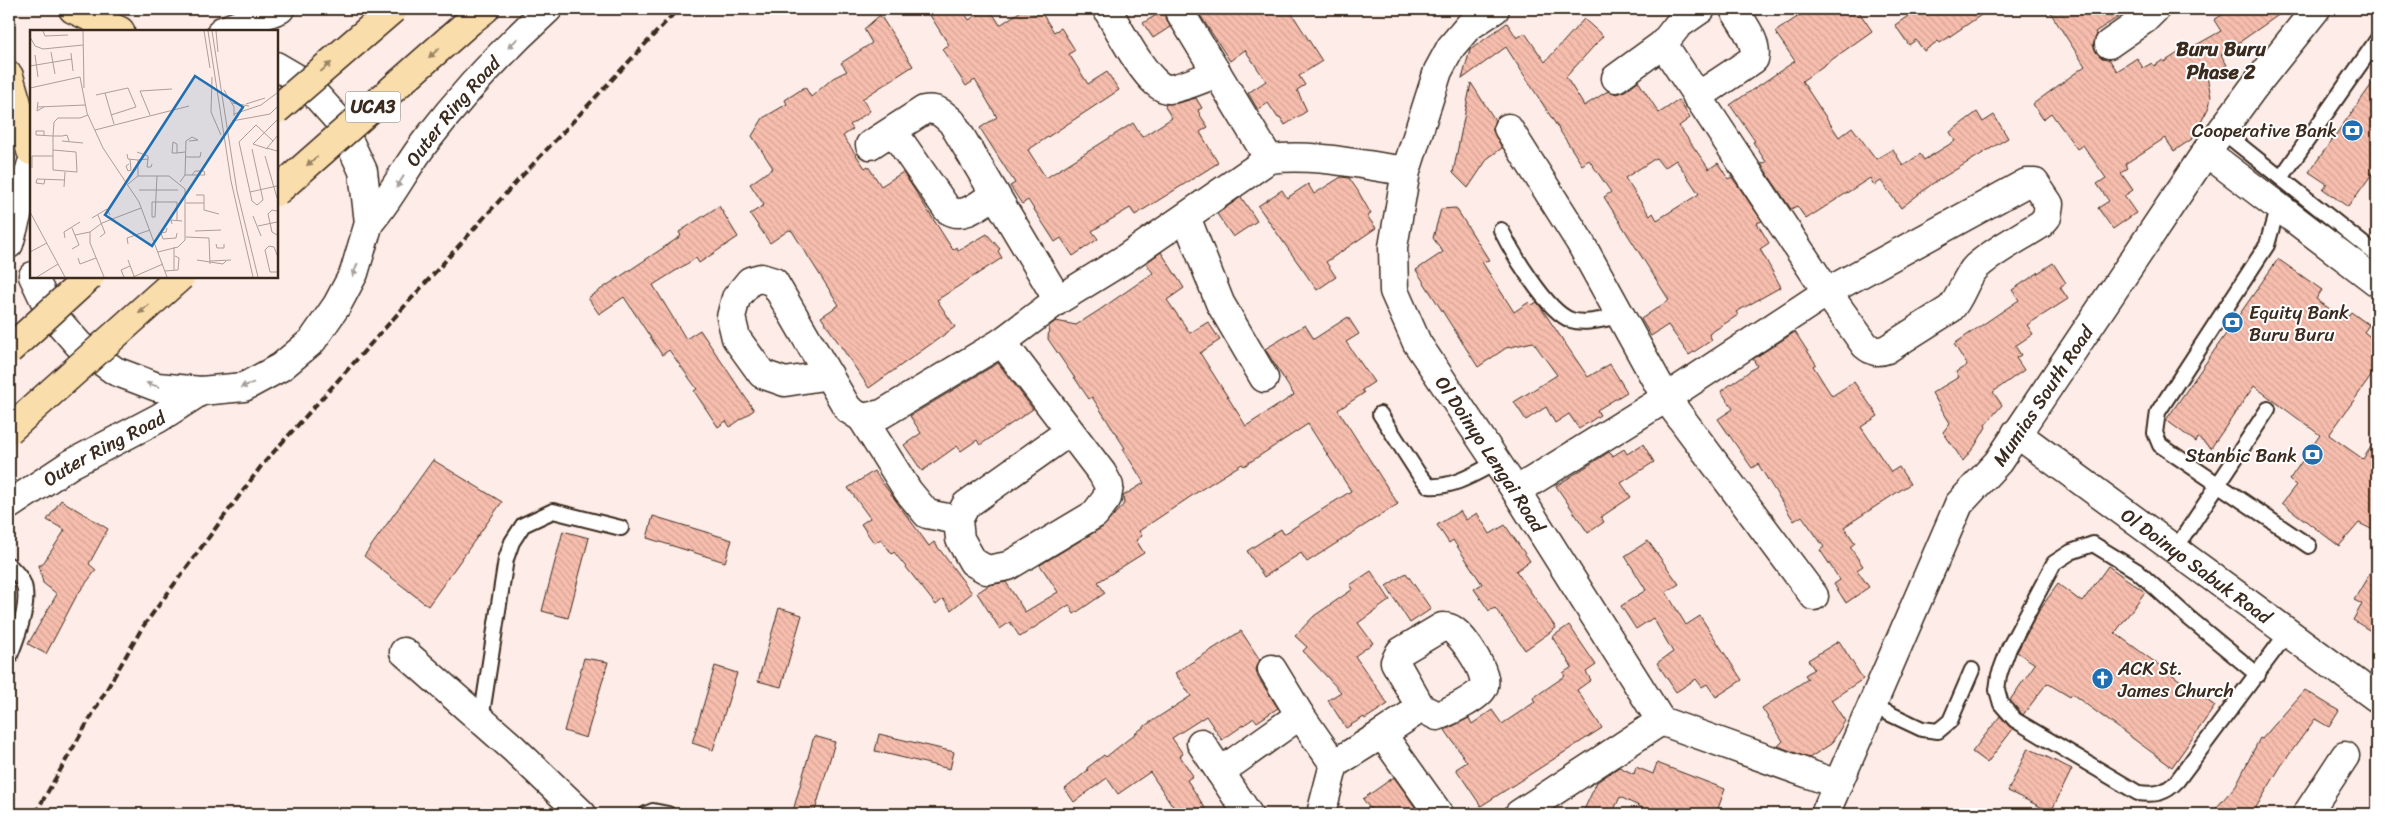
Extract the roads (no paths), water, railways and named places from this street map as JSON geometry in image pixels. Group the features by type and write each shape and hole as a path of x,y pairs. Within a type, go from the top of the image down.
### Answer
{"main road":[{"path":"72,9 118,30"},
{"path":"278,108 393,9"},
{"name":"UCA3","path":"278,190 485,9"},
{"path":"9,76 30,148"},
{"path":"9,350 88,278"},
{"path":"9,430 179,278"}],"street":[{"name":"Outer Ring Road","path":"369,223 387,202 425,142 472,86 548,9"},
{"path":"1107,9 1145,71 1159,86 1168,89 1217,74"},
{"path":"1178,9 1269,159"},
{"name":"Ol Doinyo Lengai Road","path":"1495,9 1468,27 1451,47 1438,71 1406,171 1393,247 1394,290 1417,343 1516,490 1661,721"},
{"path":"1616,78 1663,44 1678,25 1701,9"},
{"path":"1697,97 1754,59 1756,52 1753,43 1734,9"},
{"path":"2109,44 2145,19 2155,9"},
{"name":"Mumias South Road","path":"1825,814 1960,504 1998,462 2016,432 2214,141 2253,88 2316,9"},
{"path":"224,30 268,11"},
{"path":"1516,490 1666,398 1827,292 2026,183 2035,183 2049,204 2047,217 2041,224 1977,266 1950,309 1887,350 1880,352 1871,350 1827,292 1663,44"},
{"name":"Outer Ring Road","path":"34,278 50,312 79,345 116,371 157,387 201,391 244,387 281,367 312,341 336,305 354,273 369,223 363,170 340,122 305,83 278,67"},
{"path":"870,145 924,110 935,108 952,122 1058,300"},
{"path":"1508,128 1580,242 1666,398 1814,596"},
{"path":"893,131 952,214 961,214 970,210 994,194"},
{"path":"2214,141 2278,206 2377,282"},
{"path":"862,418 882,414 1002,342 1058,300 1123,260 1269,159 1287,156 1316,158 1406,171"},
{"path":"30,169 12,231 30,270"},
{"path":"1186,216 1220,303 1264,378"},
{"path":"1002,342 1070,430 1102,473 1109,486 1107,498 1094,514 1008,566 987,570 973,562 960,539 958,520 966,505 1070,430"},
{"path":"829,375 848,409 862,418 908,491 927,514 958,520"},
{"name":"Outer Ring Road","path":"9,505 72,464 159,418 201,391"},
{"name":"Ol Doinyo Sabuk Road","path":"2016,432 2176,548 2377,698"},
{"path":"404,652 481,720 582,814"},
{"path":"1272,669 1300,715 1334,764"},
{"path":"1321,814 1334,764 1421,708"},
{"path":"1220,772 1300,715"},
{"path":"1519,814 1661,721 1837,784"},
{"path":"1382,734 1440,814"},
{"path":"1202,743 1248,814"},
{"path":"2307,814 2345,756"}],"lane":[{"path":"2281,178 2377,40"},
{"path":"2214,141 2281,178 2377,256"},
{"path":"2278,206 2267,245 2158,412 2155,432 2160,445 2309,546"},
{"path":"1501,230 1513,255 1557,311 1571,320 1583,321 1621,316"},
{"path":"2176,548 2268,409"},
{"path":"1380,414 1418,473 1429,486 1440,487 1464,479 1497,462"},
{"path":"481,720 506,559 512,542 523,525 553,511 621,528"},
{"path":"2258,674 2189,618 2138,571 2093,544 2071,552 2054,563 2009,648 1999,675 1998,690 2001,704 2015,720 2138,793 2156,795 2169,790 2177,781 2258,674 2288,632"},
{"path":"9,565 22,579 26,590 22,614 9,658 9,672"},
{"path":"1872,705 1922,729 1938,731 1950,721 1972,670"},
{"path":"646,814 653,811 668,814"}],"railway":[{"path":"35,814 142,628 262,465 508,191 678,9"}],"place":[{"name":"Cooperative Bank","path":"2353,130"},
{"name":"Equity Bank Buru Buru","path":"2233,323"},
{"name":"Stanbic Bank","path":"2313,455"},
{"name":"ACK St. James Church","path":"2102,679"}],"district":[{"name":"Buru Buru Phase 2","path":"2221,60"}]}
